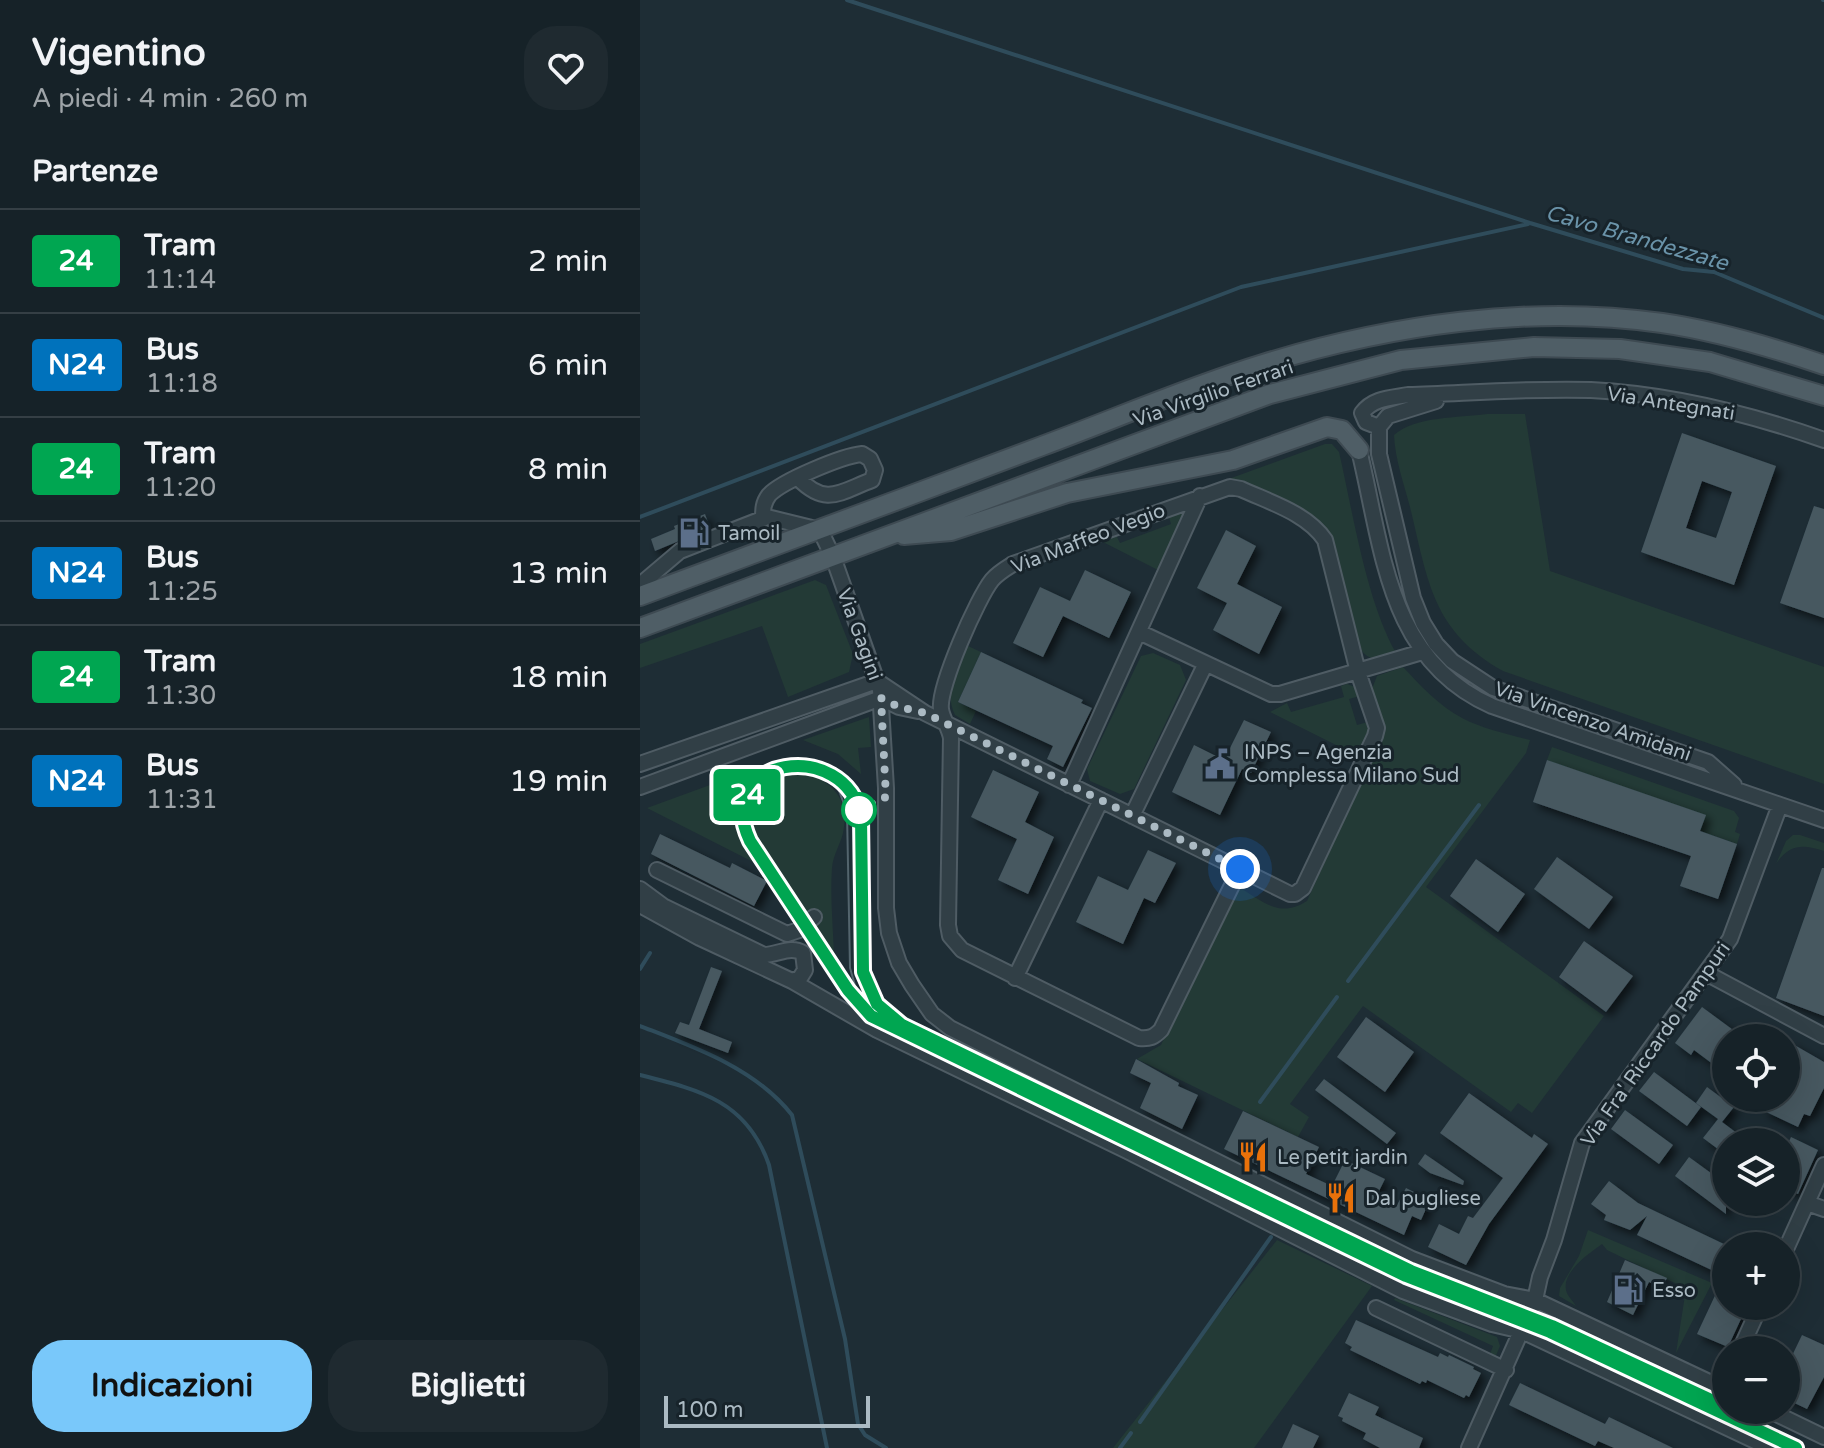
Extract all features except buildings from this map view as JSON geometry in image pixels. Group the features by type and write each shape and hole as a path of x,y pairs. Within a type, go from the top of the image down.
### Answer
{"main road":[{"name":"Via Virgilio Ferrari","path":"640,596 1260,365 1321,348 1425,327 1552,316 1614,318 1718,334 1824,365"},
{"name":"Via Virgilio Ferrari","path":"640,628 1270,394 1401,360 1534,347 1620,349 1710,362 1824,396"},
{"path":"889,535 951,531 1067,493 1233,460 1327,427 1342,430 1359,450"}],"street":[{"name":"Via Antegnati","path":"1467,394 1419,404 1388,416 1379,427 1372,426 1363,418 1366,407 1377,401 1408,395 1592,390 1642,395 1774,422 1824,440"},
{"name":"Via Vincenzo Amidani","path":"1379,427 1379,454 1413,598 1436,644 1452,661 1493,688 1708,762 1740,790"},
{"name":"Via Vincenzo Amidani","path":"1359,450 1394,599 1407,629 1422,652 1450,681 1492,706 1824,820"},
{"path":"763,519 763,505 771,493 798,478 862,454 870,459 875,470 872,480 838,494 812,492 798,478"},
{"name":"Via Maffeo Vegio","path":"1015,978 962,950 950,936 951,738 949,725 941,711 944,682 989,584 1013,564 1200,496 1236,487 1316,527 1325,540 1358,672 1376,726 1375,736 1303,888 1290,894 1240,869"},
{"path":"1069,785 1200,496"},
{"path":"640,585 680,551 767,517 820,530"},
{"name":"Via Gagini","path":"820,530 833,557 881,698 889,933 899,963 932,1014 950,1028 1412,1259 1504,1294 1535,1300 1712,1380"},
{"path":"1139,632 1271,694 1280,694 1422,652"},
{"path":"1132,816 1205,665"},
{"path":"640,764 877,681 925,713 1069,785 1101,800 1240,869 1161,1030 1155,1036 1139,1038 1015,978 1101,800"},
{"path":"640,787 881,698 899,707 925,713"},
{"name":"Via Fra' Riccardo Pampuri","path":"1469,1448 1535,1300 1578,1153 1587,1133 1735,929 1780,805"},
{"path":"657,870 787,934 799,930 814,917"},
{"path":"640,889 703,932 877,1030 1127,1151 1403,1291 1492,1324 1522,1331 1770,1448"},
{"path":"703,932 720,903"},
{"path":"640,905 764,955 778,955 788,949 796,949 803,953 805,970 800,978 792,981"},
{"path":"1706,973 1824,1036"},
{"path":"1794,1232 1824,1165"},
{"path":"1807,1203 1824,1209"},
{"path":"1376,1308 1506,1370"},
{"path":"1797,1424 1824,1437"}],"green space":[{"path":"1487,414 1525,414 1550,571 1824,667 1824,784 1503,671 1479,656 1461,639 1447,621 1429,581 1398,462 1394,435 1425,421"},
{"path":"1332,444 1339,452 1368,582 1396,653 1382,658 1370,657 1362,651 1325,527 1242,485 1223,481"},
{"path":"1182,510 1184,515 1158,570 1099,540 1115,533 1120,543 1171,524 1168,514"},
{"path":"815,580 826,585 853,654 849,672 788,697 762,626 640,668 640,644"},
{"path":"968,646 981,652 958,702 976,711 970,724 955,715 951,697 956,671"},
{"path":"1153,653 1180,665 1186,680 1134,789 1120,794 1090,781 1087,769 1141,656"},
{"path":"1403,667 1438,701 1462,718 1530,740 1526,753 1426,887 1604,1016 1532,1113 1518,1103 1511,1112 1363,1006 1290,1104 1309,1117 1298,1137 1137,1059 1161,1045 1237,886 1279,908 1297,906 1307,901 1381,738 1384,724 1372,689 1377,676"},
{"path":"1347,684 1355,687 1360,696 1349,699 1357,725 1368,722 1371,732 1360,757 1270,712 1287,703 1291,712 1344,697 1341,686"},
{"path":"869,717 871,747 858,748 861,774 838,754 803,740"},
{"path":"1552,747 1734,811 1739,818 1735,832 1740,834 1737,844 1700,831 1547,760"},
{"path":"762,766 744,791 739,814 740,826 759,865 647,808"},
{"path":"794,769 826,783 840,798 843,808 843,833 832,868 834,955 756,839 752,826 751,803 761,784 781,772"},
{"path":"1793,835 1824,843 1824,851 1797,847 1776,864 1786,841"},
{"path":"1588,1230 1712,1283 1676,1353 1685,1295 1683,1287 1607,1250 1602,1244 1578,1263 1568,1276 1566,1290 1576,1306 1559,1296 1560,1288 1579,1256"},
{"path":"1277,1240 1372,1286 1254,1448 1113,1448"},
{"path":"1395,1298 1497,1337 1500,1346 1494,1360 1489,1357 1493,1346"}],"waterway":[{"name":"Cavo Brandezzate","path":"847,0 1530,223 1683,269 1714,272 1824,318"},
{"path":"640,517 1241,287 1528,224"},
{"path":"1348,981 1479,805"},
{"path":"640,969 650,953"},
{"path":"1260,1102 1337,997"},
{"path":"640,1026 702,1051 742,1072 760,1084 792,1115 845,1339 858,1424 865,1435 886,1448"},
{"path":"640,1075 682,1086 719,1102 734,1112 760,1143 769,1165 827,1448"},
{"path":"1140,1422 1271,1237"},
{"path":"1120,1448 1131,1433"}],"tram line":[{"name":"24","path":"1712,1400 1552,1326 1411,1271 902,1025 877,1004 863,972 861,817 855,799 847,787 832,777 797,765 774,768 751,788 743,811 744,826 750,841 848,990 871,1016 1406,1276 1550,1332 1712,1408"},
{"path":"1712,1400 1552,1326 1411,1271 902,1025 877,1002 863,972 861,817 851,792 833,775 810,767 786,767 764,775 749,790 743,812 750,841 848,990 871,1016 1406,1276 1550,1332 1712,1408"},
{"path":"838,788 847,812 850,968 856,989"},
{"path":"1745,1424 1796,1448"},
{"name":"24","path":"1745,1424 1796,1448"}],"place":[{"name":"Tamoil","path":"694,533"},
{"name":"INPS – Agenzia Complessa Milano Sud","path":"1220,764"},
{"name":"Le petit jardin","path":"1253,1157"},
{"name":"Dal pugliese","path":"1341,1198"},
{"name":"Esso","path":"1628,1290"}],"route":[{"path":"859,810 886,797 881,698 899,707 925,713 1240,869"}]}
